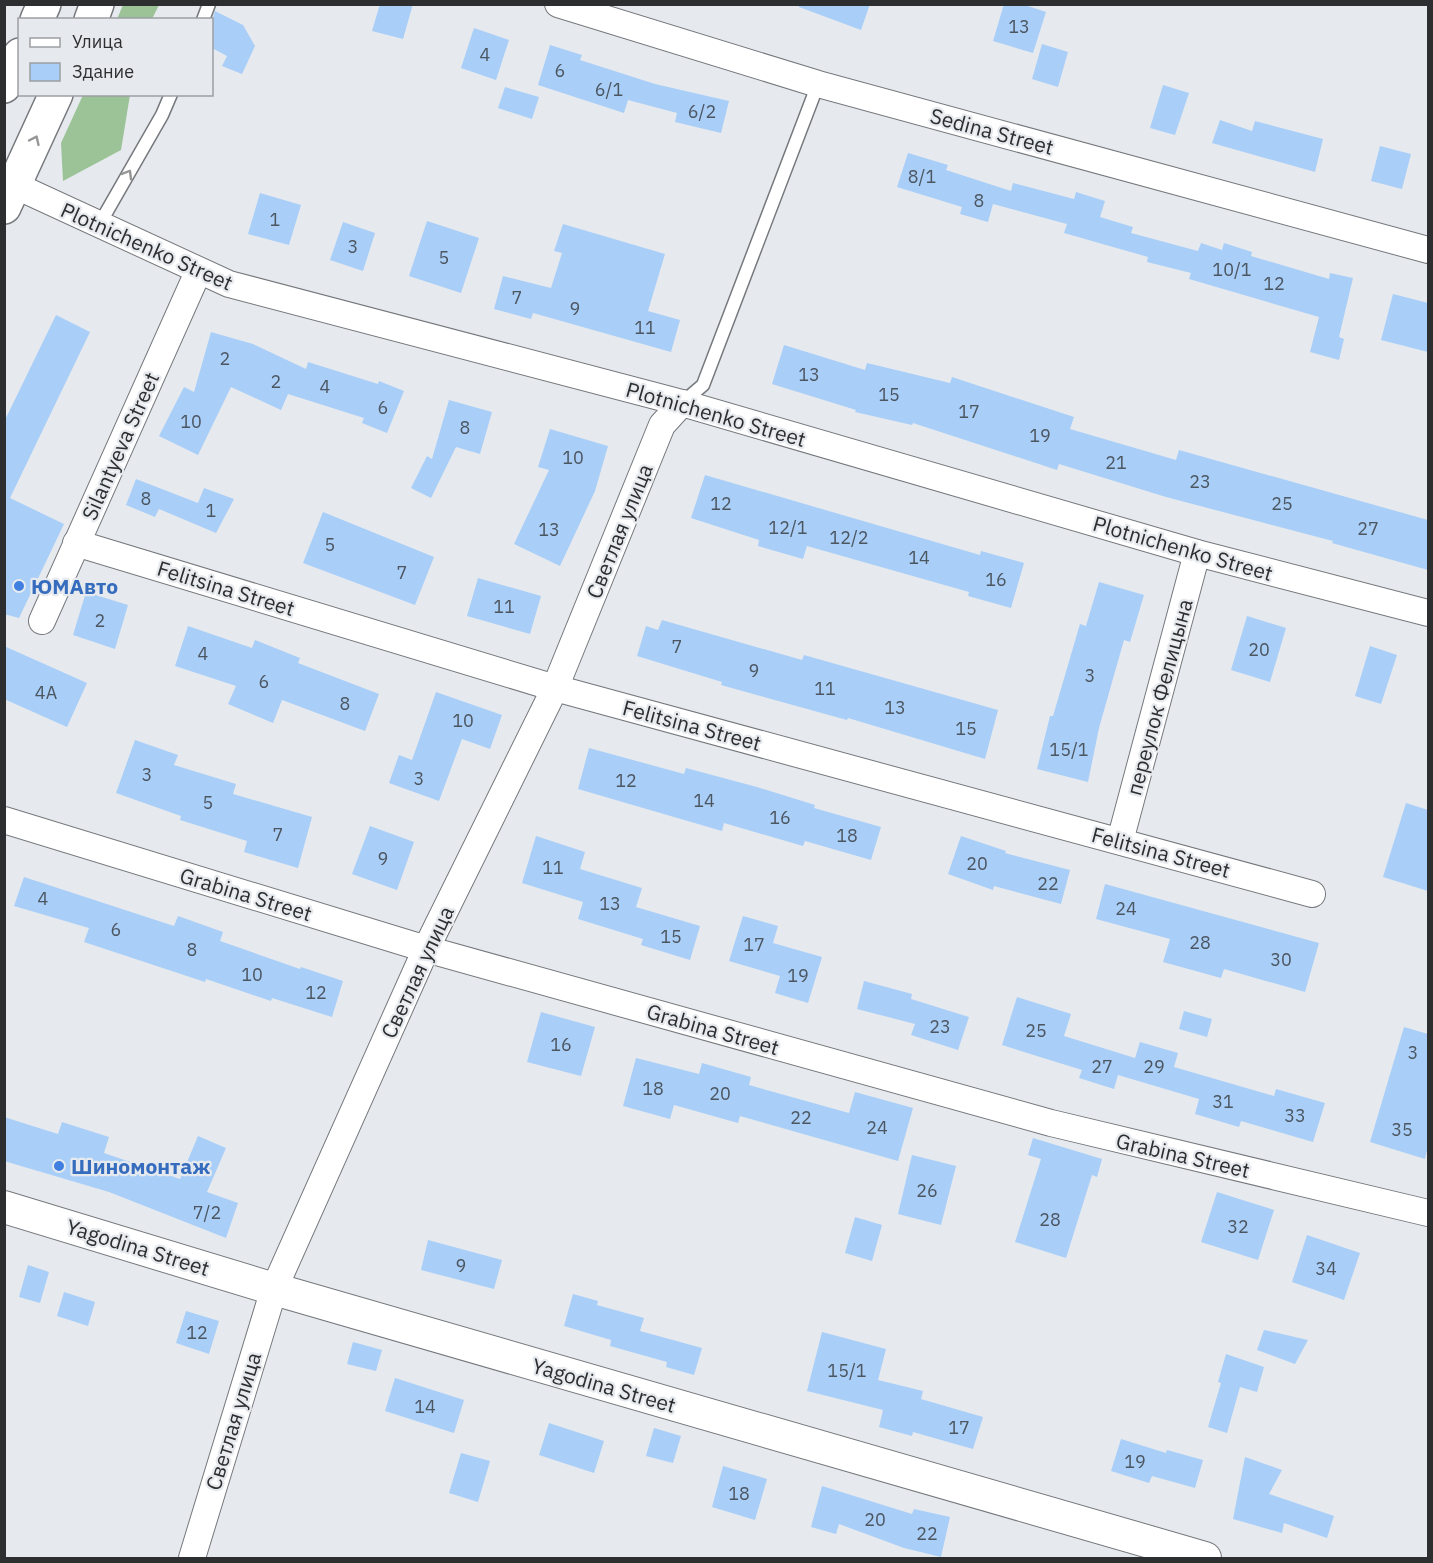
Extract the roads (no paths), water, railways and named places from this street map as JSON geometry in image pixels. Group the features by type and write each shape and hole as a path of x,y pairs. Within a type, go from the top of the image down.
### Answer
{"highway":[{"path":"38,18 44,4"},
{"path":"92,18 98,4"},
{"path":"4,86 18,59"},
{"path":"9,196 55,96"}],"street":[{"name":"Sedina Street","path":"558,4 818,84 1428,250"},
{"name":"Plotnichenko Street","path":"9,196 99,225 198,272 229,284 682,403 1197,553 1428,613"},
{"name":"Silantyeva Street","path":"42,621 198,272"},
{"name":"Светлая улица","path":"192,1558 274,1289 426,949 555,688 662,425 682,403"},
{"name":"Felitsina Street","path":"76,543 555,688 1312,894"},
{"name":"переулок Фелицына","path":"1120,841 1197,553"},
{"name":"Grabina Street","path":"4,820 426,949 1051,1123 1428,1213"},
{"name":"Yagodina Street","path":"4,1207 274,1289 1205,1558"}],"lane":[{"path":"682,403 703,385 818,84"},
{"path":"99,225 162,116 170,96"}],"place":[{"name":"ЮМАвто","path":"19,586"},
{"name":"Шиномонтаж","path":"59,1166"}]}
